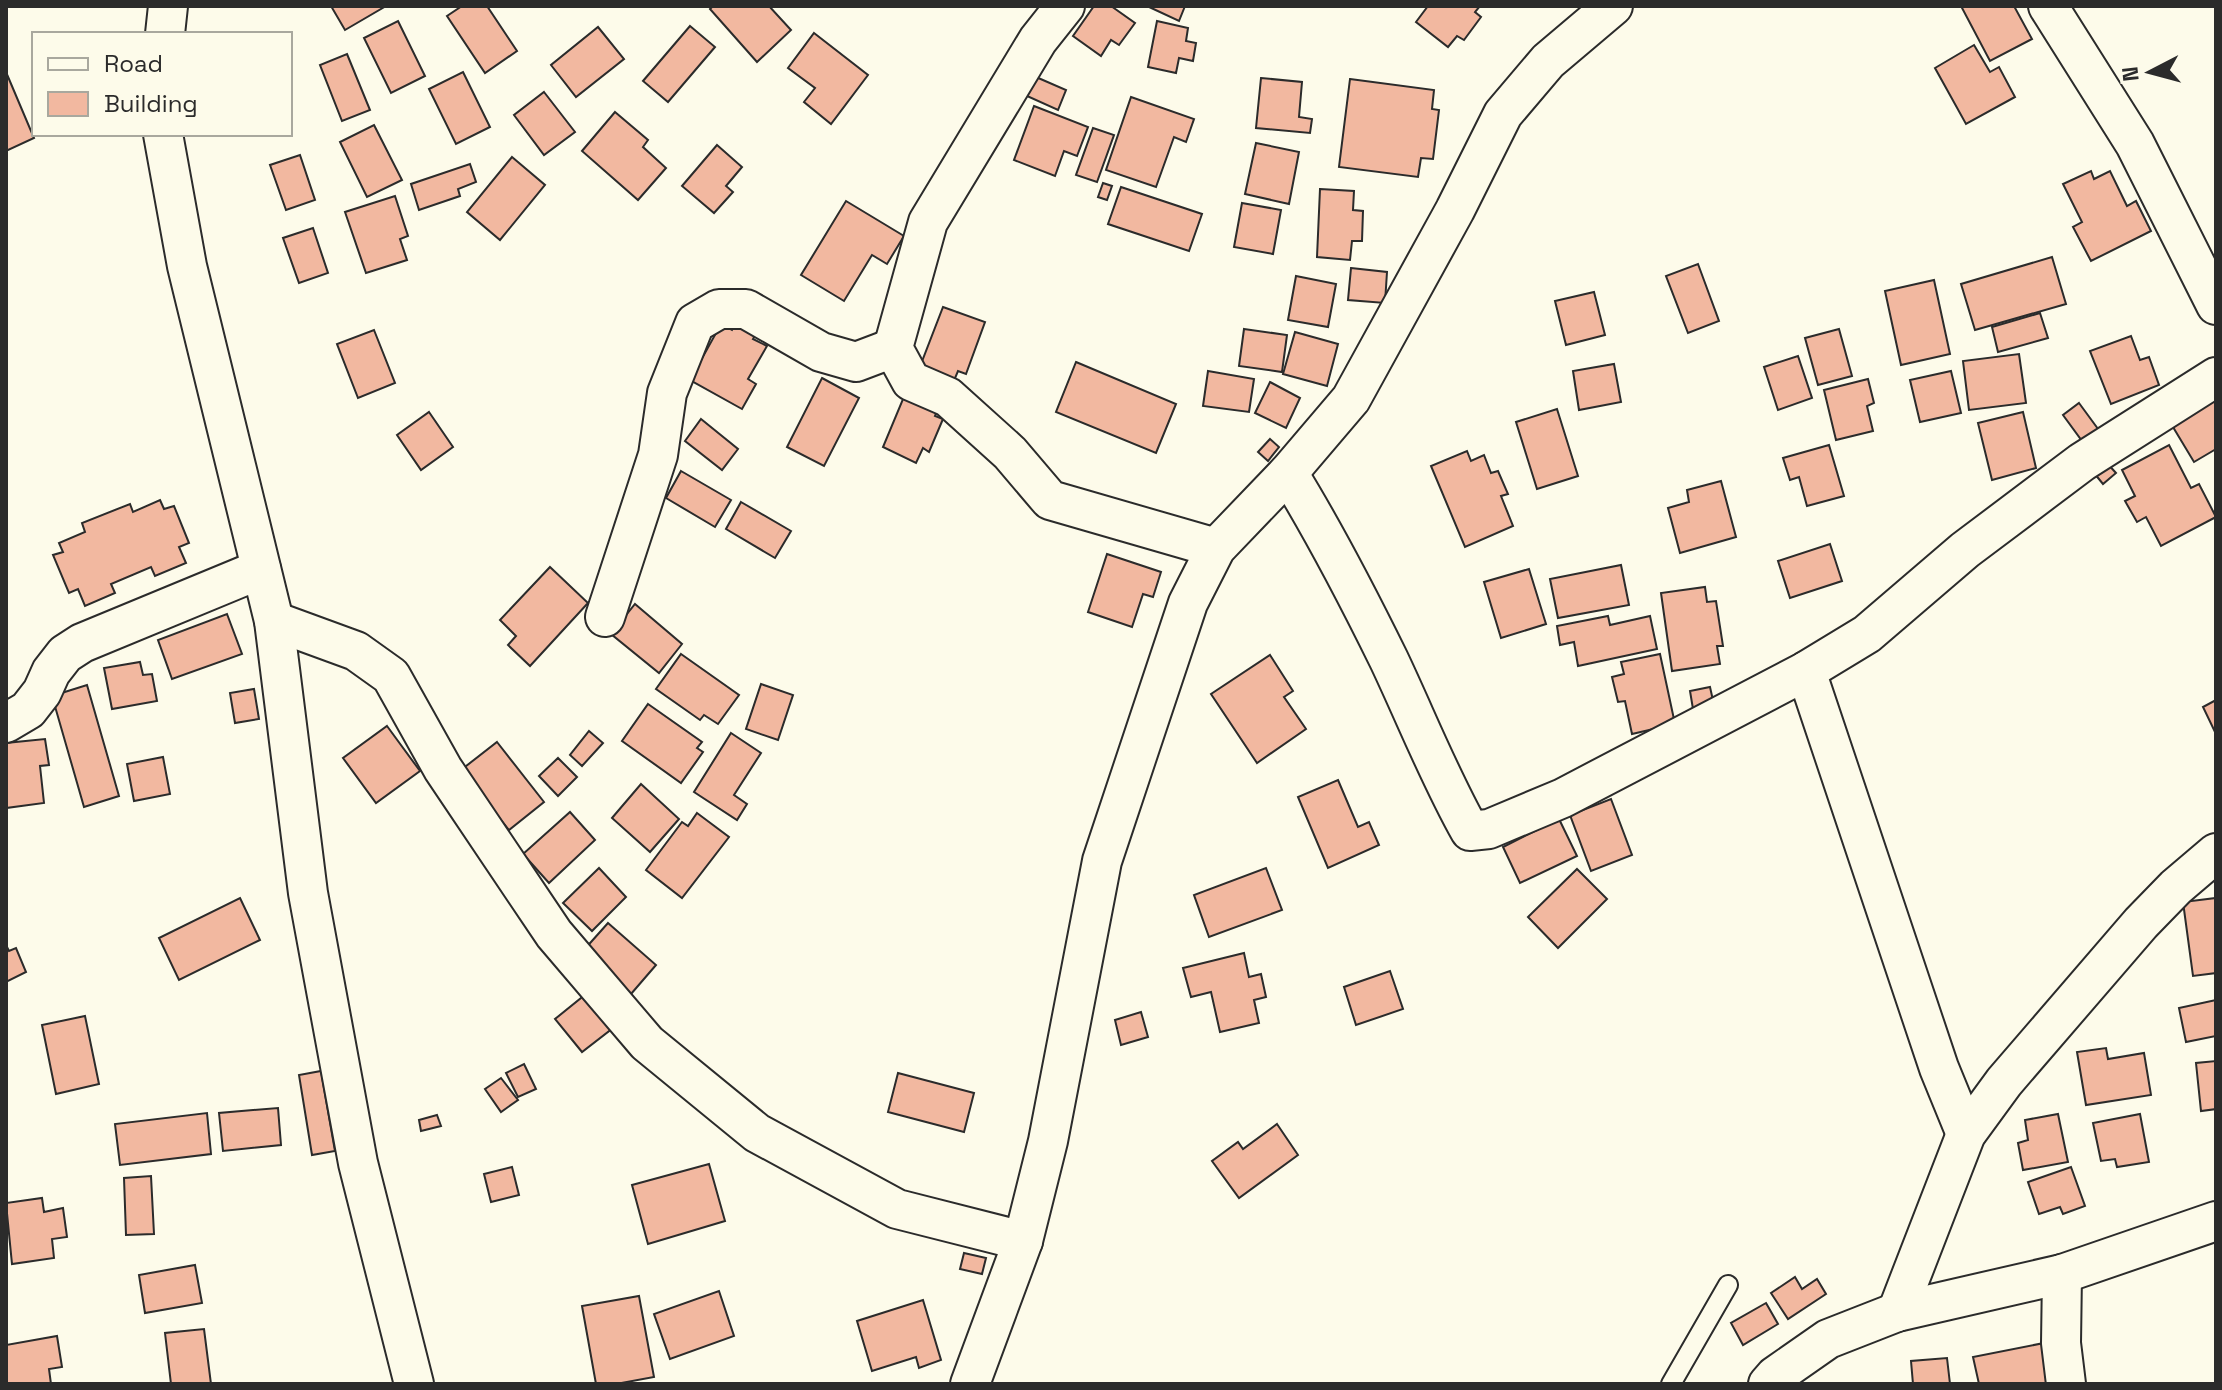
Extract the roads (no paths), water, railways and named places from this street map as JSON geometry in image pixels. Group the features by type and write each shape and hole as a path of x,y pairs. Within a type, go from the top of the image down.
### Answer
{"street":[{"path":"165,32 168,6"},
{"path":"1065,6 1038,40 928,222 893,348 911,381 948,397 1010,453 1050,500 1216,548"},
{"path":"970,1384 1023,1241 1048,1141 1102,861 1188,603 1216,548 1288,473 1351,399 1455,210 1503,114 1548,61 1613,6"},
{"path":"2048,6 2135,144 2216,305"},
{"path":"163,136 187,266 274,621 308,893 358,1163 414,1384"},
{"path":"605,617 658,455 667,393 695,323 719,309 746,309 821,352 856,362 893,348"},
{"path":"1288,473 1312,512 1389,661 1445,787 1470,831 1489,829 1563,798 1806,671 1867,634 1965,550 2082,462 2216,377"},
{"path":"6,723 28,710 65,654 82,643 261,569"},
{"path":"274,621 356,651 391,676 443,769 554,934 647,1043 757,1133 897,1209 1023,1241"},
{"path":"1806,671 1939,1068 1966,1134"},
{"path":"1897,1312 1966,1134 2004,1082 2141,923 2176,887 2216,853"},
{"path":"1768,1384 1828,1339 1897,1312 2062,1274 2213,1231"},
{"path":"2062,1274 2061,1343 2066,1384"}],"lane":[{"path":"1671,1384 1728,1285"}]}
